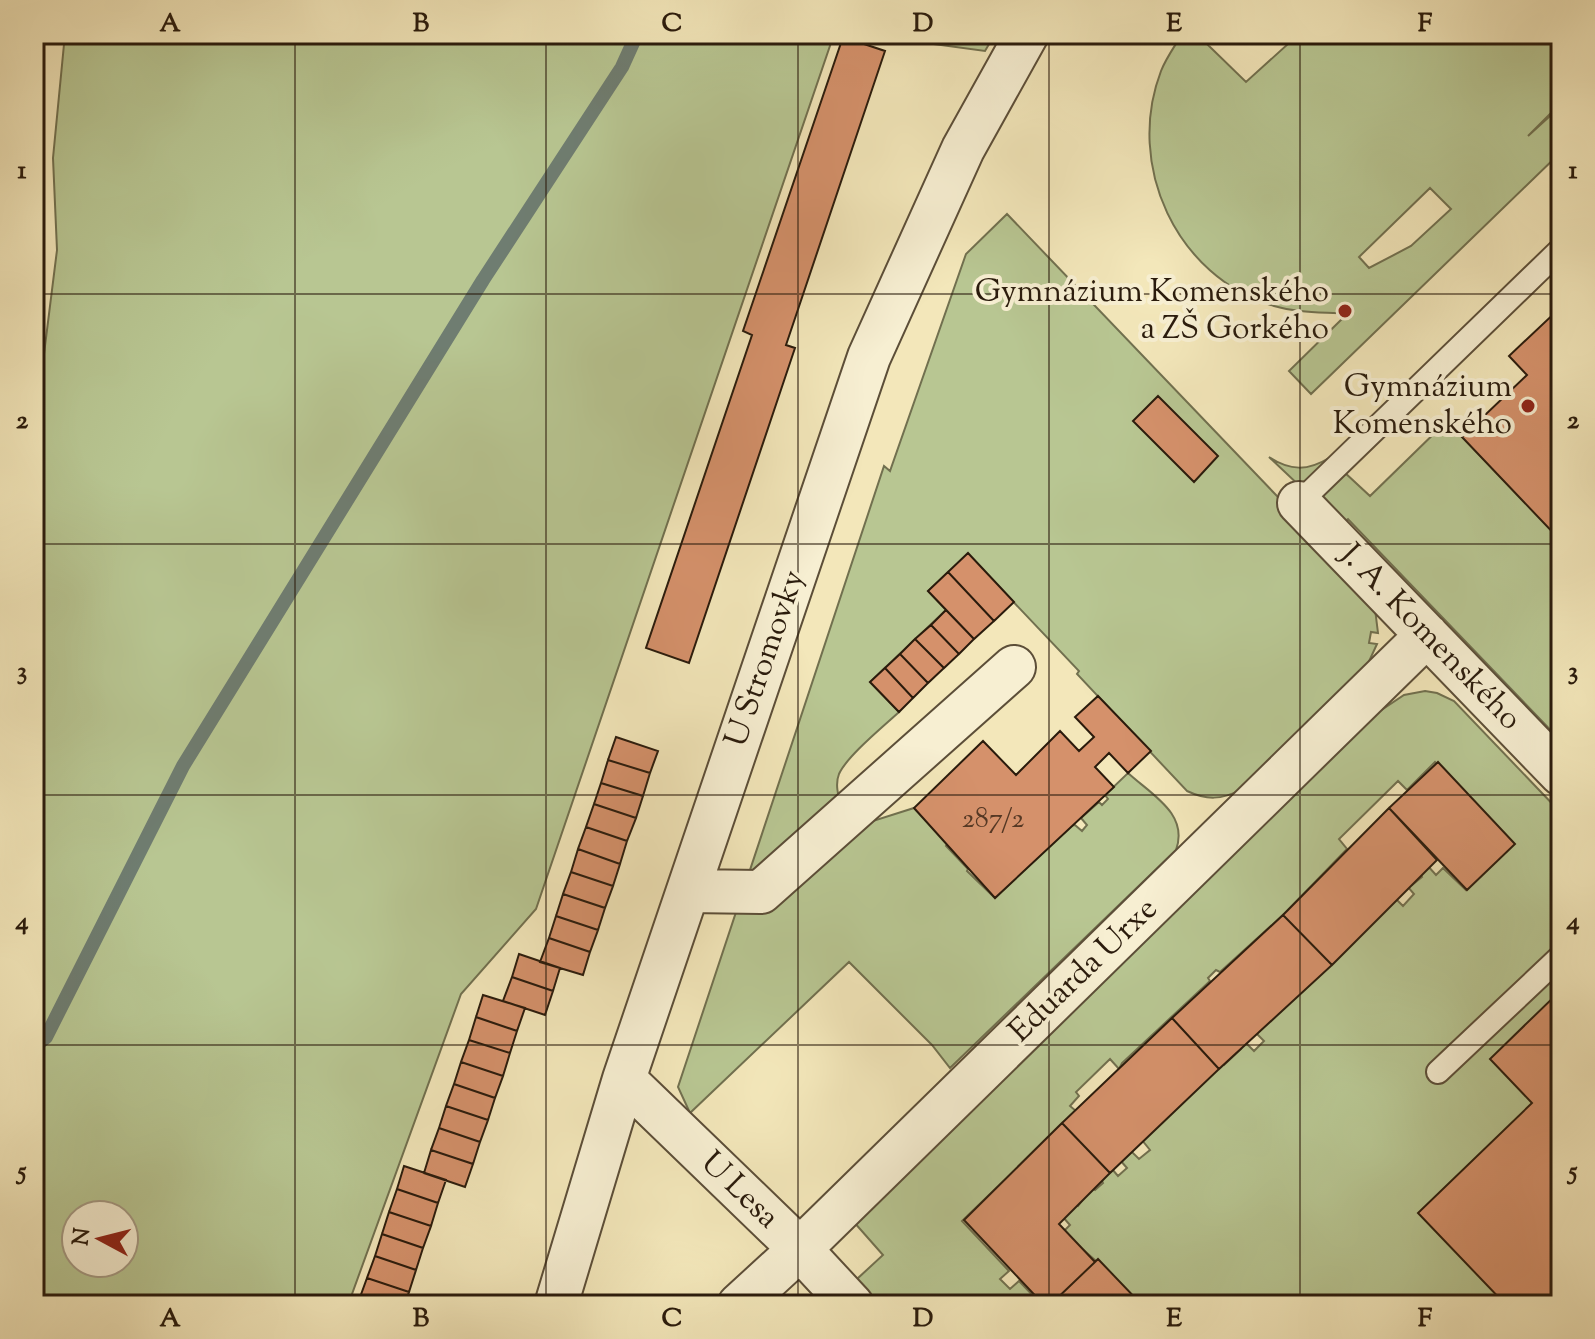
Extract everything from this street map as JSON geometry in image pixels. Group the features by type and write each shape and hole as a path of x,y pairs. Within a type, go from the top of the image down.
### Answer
{"street":[{"name":"U Stromovky","path":"556,1305 624,1079 869,357 963,149 1027,34"},
{"name":"J. A. Komenského","path":"1299,503 1561,774"},
{"name":"Eduarda Urxe","path":"739,1305 800,1249 1427,635"},
{"path":"688,891 761,892 1014,667"},
{"name":"U Lesa","path":"624,1079 800,1249 852,1305"}],"lane":[{"path":"1299,503 1561,249"},
{"path":"1438,1072 1561,956"}],"green space":[{"path":"65,34 834,34 536,909 461,994 348,1305 34,1305 34,355 43,362 57,250 53,158"},
{"path":"883,34 995,34 985,51 904,40"},
{"path":"1182,34 1220,34 1208,45 1246,82 1299,34 1561,34 1561,103 1528,136 1561,106 1561,152 1311,394 1289,371 1347,314 1283,308 1240,291 1210,270 1186,244 1167,213 1155,179 1150,143 1152,107 1161,71","holes":["1430,188 1451,209 1411,246 1369,268 1359,257"]},
{"path":"1007,214 1322,543 1375,609 1378,633 1371,632 1369,643 1377,644 1366,668 1240,790 1214,798 1201,796 1187,791 968,554 928,591 946,610 870,682 899,712 843,767 837,782 841,805 870,822 914,808 948,843 946,846 967,871 995,898 1069,826 1075,825 1082,831 1087,825 1081,818 1099,802 1102,805 1108,799 1105,795 1128,773 1173,816 1179,837 1176,850 950,1068 932,1045 849,962 690,1113 678,1087 884,466 890,471 966,254"},
{"path":"1447,421 1561,540 1561,741 1348,519 1341,525 1269,457 1299,468 1329,458 1370,496"},
{"path":"1425,691 1454,701 1561,813 1561,1305 1139,1305 1063,1232 1070,1225 1062,1216 1075,1204 1078,1206 1092,1188 1095,1190 1103,1183 1101,1179 1112,1169 1118,1176 1127,1168 1120,1160 1131,1151 1139,1159 1150,1150 1142,1140 1221,1063 1224,1065 1241,1049 1244,1041 1254,1051 1264,1041 1254,1031 1394,897 1403,906 1414,894 1407,886 1422,877 1420,873 1427,865 1436,875 1443,868 1466,890 1513,844 1435,762 1407,790 1398,781 1339,839 1347,849 1283,915 1220,972 1216,970 1208,978 1210,981 1119,1069 1110,1059 1076,1092 1079,1096 1070,1106 1076,1111 962,1221 1009,1271 1000,1279 1010,1289 1019,1281 1042,1305 866,1305 851,1289 857,1279 883,1255 853,1221 1380,711 1404,695"}],"building":[{"path":"843,37 885,51 786,345 795,348 689,663 646,648 752,335 743,331"},
{"path":"34,45 43,53 34,63"},
{"name":"Gymnázium Komenského","path":"1561,307 1561,541 1462,437 1527,375 1509,356"},
{"path":"1158,396 1218,456 1194,482 1133,421"},
{"path":"968,553 1014,602 994,621 948,572"},
{"path":"948,572 994,621 974,639 928,591"},
{"path":"946,610 974,639 959,654 931,625"},
{"path":"931,625 959,654 944,668 915,639"},
{"path":"915,639 944,668 928,683 900,654"},
{"path":"900,654 928,683 913,698 885,668"},
{"path":"885,668 913,698 899,712 870,682"},
{"path":"1098,696 1151,751 1128,773 1109,753 1095,767 1114,787 995,898 914,808 983,741 1016,775 1060,731 1079,751 1094,737 1075,717"},
{"path":"616,737 658,751 650,773 608,760"},
{"path":"608,760 650,773 643,796 601,783"},
{"path":"1438,762 1515,844 1467,890 1389,808"},
{"path":"601,783 643,796 636,818 594,804"},
{"path":"594,804 636,818 627,841 586,827"},
{"path":"1389,808 1437,860 1332,965 1283,915"},
{"path":"586,827 627,841 620,864 578,849"},
{"path":"578,849 620,864 613,886 571,872"},
{"path":"571,872 613,886 605,908 563,894"},
{"path":"563,894 605,908 598,930 556,916"},
{"path":"1283,915 1332,965 1219,1069 1172,1018"},
{"path":"556,916 598,930 590,952 549,938"},
{"path":"549,938 590,952 583,975 540,962"},
{"path":"519,954 560,968 553,991 512,977"},
{"path":"512,977 553,991 545,1015 503,1001"},
{"path":"1561,990 1561,1288 1543,1305 1506,1305 1418,1213 1532,1103 1490,1059"},
{"path":"483,995 525,1008 517,1031 476,1017"},
{"path":"476,1017 517,1031 510,1053 469,1040"},
{"path":"1172,1018 1219,1069 1110,1173 1062,1123"},
{"path":"469,1040 510,1053 503,1076 461,1062"},
{"path":"461,1062 503,1076 495,1098 454,1084"},
{"path":"454,1084 495,1098 488,1120 446,1106"},
{"path":"446,1106 488,1120 480,1142 439,1128"},
{"path":"1062,1123 1110,1173 1059,1224 1095,1262 1050,1305 1044,1305 964,1220"},
{"path":"439,1128 480,1142 473,1164 431,1150"},
{"path":"431,1150 473,1164 465,1187 424,1173"},
{"path":"404,1166 446,1180 438,1203 397,1189"},
{"path":"397,1189 438,1203 431,1226 389,1212"},
{"path":"389,1212 431,1226 423,1248 382,1234"},
{"path":"382,1234 423,1248 416,1270 375,1256"},
{"path":"375,1256 416,1270 409,1292 367,1278"},
{"path":"1098,1259 1142,1305 1050,1305 1095,1262"},
{"path":"367,1278 409,1292 404,1305 375,1305 359,1300"}],"waterway":[{"path":"34,1047 46,1037 183,766 483,280 622,67 637,34"}],"place":[{"name":"Gymnázium Komenského a ZŠ Gorkého","path":"1345,311"},
{"name":"Gymnázium Komenského","path":"1528,406"}]}
